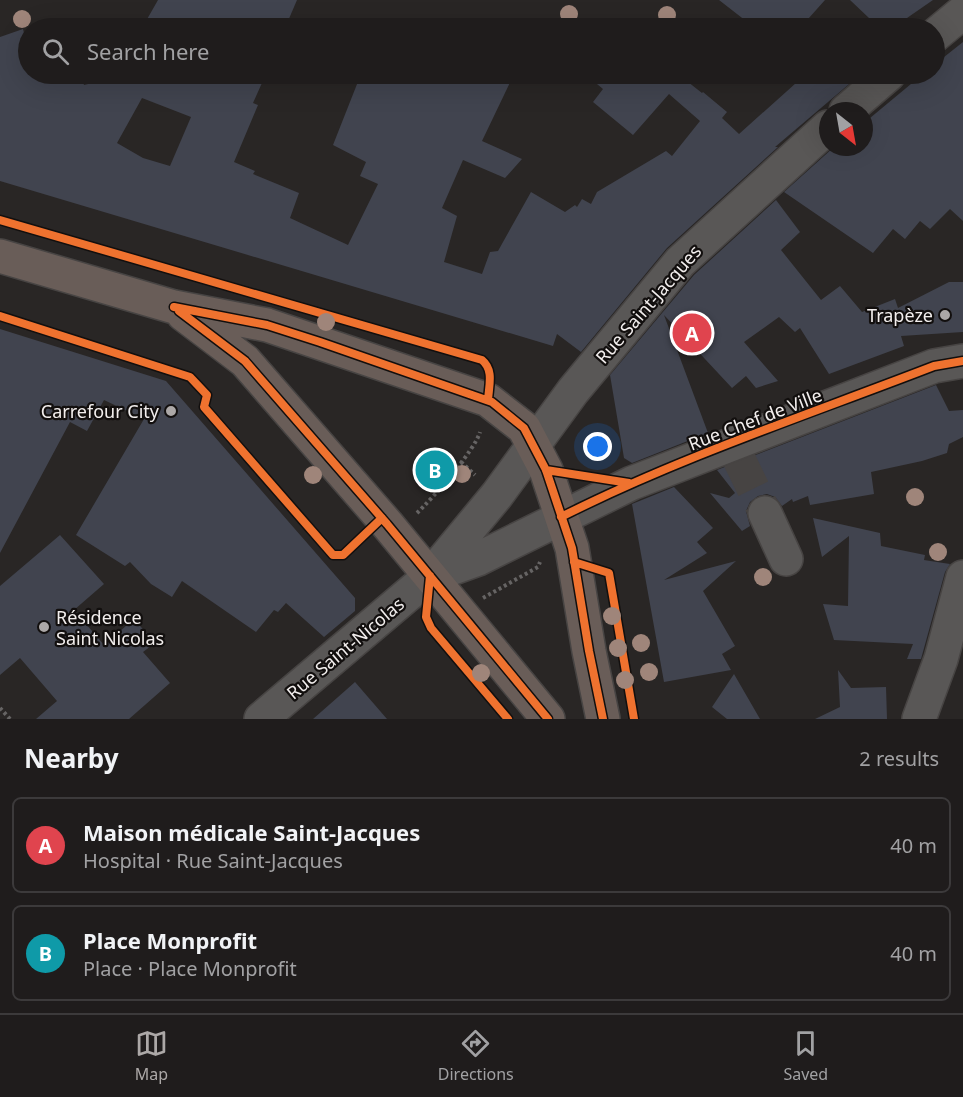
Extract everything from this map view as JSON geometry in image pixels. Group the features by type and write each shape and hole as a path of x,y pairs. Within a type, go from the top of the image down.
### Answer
{"main road":[{"path":"0,256 174,307 267,325 492,402 524,428 535,445 546,470 572,548 603,719"},
{"path":"174,307 245,361 430,576 548,719"}],"street":[{"path":"945,27 963,12"},
{"path":"856,102 877,84"},
{"name":"Rue Saint-Jacques","path":"430,576 497,495 573,391 680,262 819,135"},
{"name":"Rue Chef de Ville","path":"430,576 478,559 632,483 737,451 934,366 963,361"},
{"path":"765,513 786,559"},
{"name":"Rue Saint-Nicolas","path":"261,719 430,576"},
{"path":"910,709 941,659 963,577"}],"path":[{"path":"415,515 478,439 481,428"},
{"path":"460,462 476,476"},
{"path":"481,599 538,567 542,560"},
{"path":"0,708 10,719"}],"building":[{"path":"158,0 297,0 289,18 148,18"},
{"path":"719,0 825,0 809,18 742,18"},
{"path":"850,0 933,0 907,18 869,18"},
{"path":"18,31 18,84 262,84 253,103 258,105 234,162 255,171 253,174 299,193 290,218 348,245 378,184 360,176 366,162 333,145 357,84 509,84 482,141 522,159 505,178 463,160 442,208 457,216 444,262 482,274 490,252 498,251 531,192 565,212 575,205 577,207 582,199 591,204 597,192 666,151 672,156 700,121 669,94 633,135 593,102 603,89 597,84 691,84 727,112 722,118 739,134 795,84 849,84 828,102 819,102 819,110 775,147 778,147 667,248 581,352 557,334 553,346 0,181 0,37","holes":["142,98 191,117 170,166 143,158 117,143"]},
{"path":"963,42 963,221 950,209 930,229 920,221 905,239 893,229 873,253 784,192 824,156 873,156 873,116 911,84 945,84 945,56"},
{"path":"776,200 800,232 781,250 821,300 840,286 862,312 895,299 898,308 949,282 963,282 963,332 901,336 904,346 829,374 800,328 795,332 779,317 744,342 778,381 756,388 746,376 732,388 664,315 708,433 632,463 624,458 610,375 694,275"},
{"path":"0,329 166,381 355,598 355,611 324,637 286,603 278,612 274,610 256,632 182,581 172,597 151,584 130,562 125,566 76,535 144,419 104,400 87,431 70,422 0,553"},
{"path":"936,385 949,411 963,410 963,437 949,444 947,453 871,472 874,494 810,505 808,496 793,502 792,499 782,506 775,497 767,494 758,496 750,502 746,511 750,526 742,531 710,493 729,498 735,493 717,470"},
{"path":"674,487 713,528 697,542 707,553 664,580 736,561 703,591 735,646 722,654 731,670 664,682 632,504"},
{"path":"813,518 880,533 881,546 925,555 924,560 950,564 945,572 921,659 907,659 913,644 834,640 823,604 848,606 849,536 822,557"},
{"name":"Résidence Saint Nicolas","path":"60,535 104,584 74,610 104,645 134,619 155,643 143,652 170,683 129,719 36,719 57,701 20,658 0,675 0,586"},
{"path":"838,670 851,688 886,687 887,719 815,719 840,707"},
{"path":"734,674 760,719 727,719 712,707"},
{"path":"355,682 387,719 313,719 346,690"}],"tunnel":[{"path":"739,459 765,513"}],"cycle path":[{"path":"0,220 482,360 489,373 488,400"},
{"path":"174,307 267,325 320,342 492,402 524,428 546,470 572,548 603,719"},
{"path":"179,311 245,361 387,524 548,719"},
{"path":"0,316 190,377 207,395 204,407 333,555 343,555 382,518"},
{"path":"561,517 652,475 746,437 934,366 963,361"},
{"path":"546,470 629,483"},
{"path":"574,562 609,573 634,719"},
{"path":"430,576 426,617 431,628 508,719"}],"place":[{"name":"Trapèze","path":"945,315"},
{"name":"Maison médicale Saint-Jacques","path":"692,333"},
{"name":"Carrefour City","path":"171,411"},
{"name":"Place Monprofit","path":"435,470"},
{"name":"Résidence Saint Nicolas","path":"44,627"}]}
